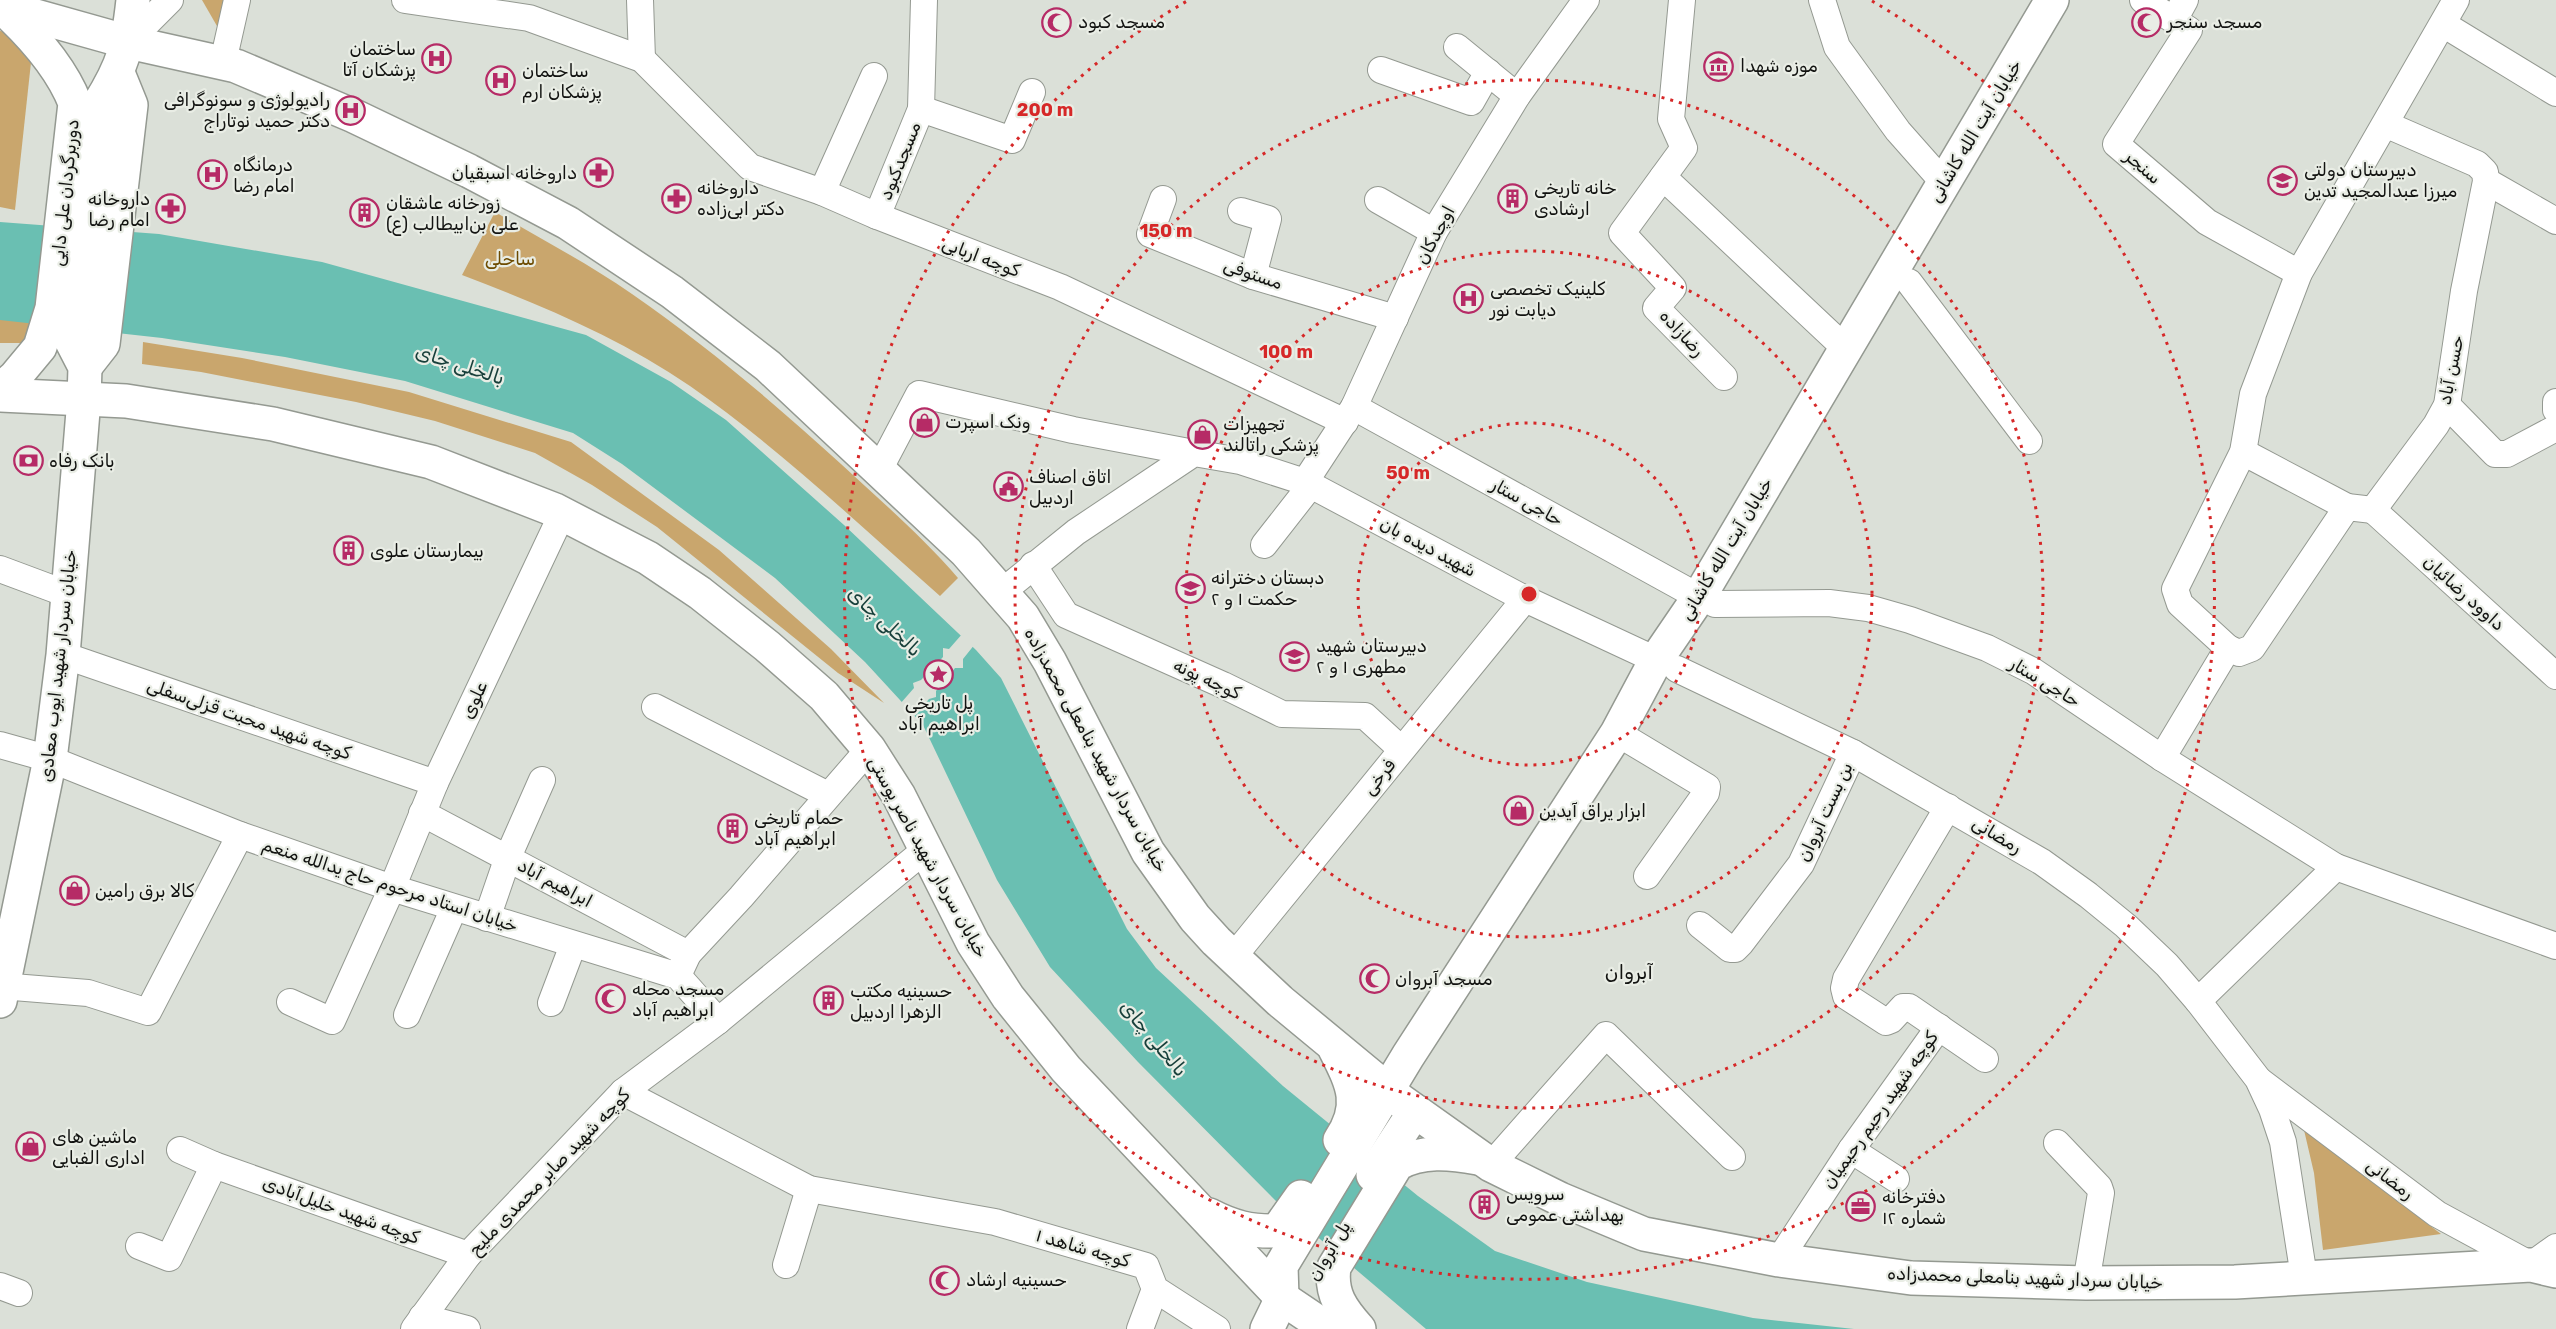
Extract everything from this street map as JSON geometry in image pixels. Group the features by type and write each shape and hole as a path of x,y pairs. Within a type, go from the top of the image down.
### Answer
{"main road":[{"path":"94,164 104,339 103,344 85,367 71,340 94,164 130,105 118,73 128,42 133,0"},
{"name":"خیابان آیت الله کاشانی","path":"1388,1089 1626,738 1666,664 1707,600 1845,348 2052,0"},
{"name":"خیابان سردار شهید بنامعلی محمدزاده","path":"0,6 128,42 223,62 354,116 469,171 568,223 672,292 768,366 919,505 1003,591 1023,617 1050,662 1148,852 1195,918 1216,941 1280,1001 1416,1111 1486,1162 1560,1199 1644,1234 1779,1260 1911,1278 2086,1283 2235,1282 2548,1261"},
{"name":"دوربرگردان علی دایی","path":"0,6 31,34 69,88 94,164 40,347 15,377 0,390"},
{"name":"خیابان سردار شهید ایوب معادی","path":"1,991 50,759 63,655 85,367"},
{"name":"خیابان سردار شهید ناصر پوستی","path":"0,395 126,401 273,424 431,462 562,514 648,558 700,593 767,646 824,696 869,748 898,796 973,943 1008,997 1066,1069 1282,1298 1328,1329"},
{"path":"1333,1045 1350,1078 1355,1107 1354,1132"},
{"path":"1354,1132 1388,1089"},
{"name":"پل آبروان","path":"1354,1132 1293,1227 1281,1266 1282,1298 1309,1286 1334,1255 1396,1157 1416,1111"},
{"path":"1396,1157 1432,1153 1486,1162"},
{"path":"1198,1209 1231,1227 1250,1231 1277,1231 1293,1227"},
{"path":"1334,1255 1332,1283 1345,1312 1359,1329"},
{"path":"1267,1329 1282,1298"}],"street":[{"path":"128,42 170,0"},
{"path":"223,62 237,0"},
{"path":"405,0 529,18 642,59 640,0"},
{"path":"921,109 924,0"},
{"name":"اوچدکان","path":"1264,545 1308,483 1349,415 1434,232 1516,96 1586,0"},
{"name":"رضازاده","path":"1682,0 1671,119 1684,148 1622,233 1672,288 1656,308 1724,377"},
{"path":"1822,0 1837,47 1898,131 1944,183"},
{"name":"سنجر","path":"2143,0 2180,10 2189,30 2116,144 2207,222 2300,273"},
{"path":"2347,507 2252,648 2239,653 2228,648 2180,604 2175,590 2243,452 2253,394 2300,273 2456,0"},
{"path":"2443,24 2556,93"},
{"path":"1457,47 1516,96"},
{"name":"کوچه اربابی","path":"642,59 750,167 822,192 877,216 1060,287 1349,415"},
{"path":"1381,70 1471,102 1488,72"},
{"path":"822,192 874,76"},
{"name":"مسجدکبود","path":"877,216 921,109 1012,140 1032,92"},
{"path":"2385,124 2477,164 2485,172 2486,181 2556,221"},
{"path":"1663,177 1845,348"},
{"name":"حسن آباد","path":"2373,510 2436,425 2447,405 2464,291 2486,181"},
{"name":"مستوفی","path":"1163,199 1150,234 1253,276 1395,318"},
{"path":"1378,200 1434,232"},
{"path":"1241,211 1268,219 1253,276"},
{"path":"1909,282 2029,441"},
{"name":"شهید دیده بان","path":"879,470 919,393 1073,430 1240,461 1308,483 1525,599 1666,664"},
{"path":"2556,402 2556,410"},
{"path":"2447,405 2495,454 2507,454 2556,428"},
{"name":"حاجی ستار","path":"1349,415 1707,600 1829,603 1868,608 1910,620 1987,648 2033,671 2162,758 2336,867 2556,946"},
{"path":"2243,452 2347,507 2373,510"},
{"path":"1003,591 1033,565 1124,498 1194,453"},
{"name":"داوود رضائیان","path":"2373,510 2556,676"},
{"name":"علوی","path":"290,1002 332,1021 392,888 435,783 562,514"},
{"name":"کوچه پونه","path":"1033,565 1066,615 1282,714 1365,716 1401,748"},
{"path":"0,569 67,594"},
{"name":"فرخی","path":"1234,956 1401,748 1525,599"},
{"path":"2162,758 2228,648"},
{"name":"کوچه شهید محبت قزلی‌سفلی","path":"63,655 435,783"},
{"name":"رمضانی","path":"1666,664 1853,753 2042,862 2126,926 2167,965 2258,1079 2272,1109 2283,1142 2304,1277"},
{"path":"655,707 828,795"},
{"path":"1626,738 1707,787 1706,793 1647,876"},
{"name":"خیابان استاد مرحوم حاج یدالله منعم","path":"0,745 50,759 240,835 454,908 573,945 683,965"},
{"path":"718,1021 683,965 869,748"},
{"name":"بن بست آبروان","path":"1700,925 1730,949 1735,949 1741,943 1801,864 1853,753"},
{"path":"487,918 508,857 542,780"},
{"name":"کوچه شهید رحیم رحیمیان","path":"1779,1260 1851,1150 1939,1027 1906,1005 1891,1020 1881,1021 1846,996 1844,988 1846,979 1948,807"},
{"name":"ابراهیم آباد","path":"422,813 508,857 683,965"},
{"path":"1,991 88,993 148,1012 240,835"},
{"name":"کوچه شهید صابر محمدی ملیح","path":"418,1323 468,1255 623,1092 718,1021 925,850"},
{"path":"2198,1001 2336,867"},
{"path":"407,1015 454,908"},
{"path":"551,1003 573,945"},
{"path":"1939,1027 1985,1059"},
{"path":"1486,1162 1606,1035 1732,1157"},
{"name":"رمضانی","path":"2258,1079 2437,1214 2548,1261"},
{"path":"623,1092 808,1189 786,1265"},
{"path":"2057,1143 2099,1187 2101,1193 2086,1283"},
{"name":"کوچه شهید خلیل‌آبادی","path":"180,1150 214,1165 468,1255"},
{"path":"1851,1150 1896,1179"},
{"path":"139,1246 169,1258 214,1165"},
{"name":"کوچه شاهد ۱","path":"808,1189 995,1222 1146,1266 1155,1289 1217,1329"},
{"path":"1140,1329 1155,1289"},
{"path":"418,1323 467,1329"}],"green space":[{"path":"202,0 230,0 221,33"},
{"path":"0,31 13,33 33,44 15,210 0,207"},
{"name":"ساحلی","path":"495,212 616,283 713,354 841,464 916,534 958,578 940,596 787,461 690,386 608,338 521,298 462,275"},
{"path":"0,315 44,317 42,343 0,343"},
{"path":"143,342 242,358 409,392 571,442 719,550 831,649 884,703 838,673 657,527 592,485 535,453 435,421 356,402 201,372 142,364"},
{"path":"2304,1130 2441,1234 2323,1250 2314,1173"}],"water":[{"name":"بالخلی چای","path":"0,222 159,234 322,262 586,335 671,382 726,420 844,525 976,650 1001,678 1127,929 1156,968 1283,1086 1418,1196 1495,1251 1587,1282 1753,1318 1854,1329 1426,1329 1281,1206 1138,1062 1050,967 997,880 923,725 865,662 775,578 622,464 573,433 405,381 285,357 162,338 0,320"}],"pier":[{"path":"963,633 975,644 963,659 963,668 955,668 936,691 936,697 929,699 913,718 900,704 914,688 913,683 921,680 943,657 943,648 949,649"}],"place":[{"name":"مسجد کبود","path":"1057,22"},
{"name":"مسجد سنجر","path":"2146,22"},
{"name":"ساختمان پزشکان آتا","path":"437,59"},
{"name":"موزه شهدا","path":"1719,66"},
{"name":"ساختمان پزشکان ارم","path":"501,81"},
{"name":"رادیولوژی و سونوگرافی دکتر حمید نوتاراج","path":"351,110"},
{"name":"داروخانه اسبقیان","path":"598,173"},
{"name":"درمانگاه امام رضا","path":"212,175"},
{"name":"دبیرستان دولتی میرزا عبدالمجید تدین","path":"2283,180"},
{"name":"داروخانه دکتر ابی‌زاده","path":"676,198"},
{"name":"خانه تاریخی ارشادی","path":"1513,198"},
{"name":"داروخانه امام رضا","path":"171,209"},
{"name":"زورخانه عاشقان علی بن‌ابیطالب (ع)","path":"365,213"},
{"name":"کلینیک تخصصی دیابت نور","path":"1469,299"},
{"name":"ونک اسپرت","path":"924,422"},
{"name":"تجهیزات پزشکی راتالند","path":"1202,434"},
{"name":"بانک رفاه","path":"28,461"},
{"name":"اتاق اصناف اردبیل","path":"1008,487"},
{"name":"بیمارستان علوی","path":"349,551"},
{"name":"دبستان دخترانه حکمت ۱ و ۲","path":"1190,588"},
{"name":"دبیرستان شهید مطهری ۱ و ۲","path":"1295,656"},
{"name":"پل تاریخی ابراهیم آباد","path":"939,674"},
{"name":"ابزار یراق آیدین","path":"1518,811"},
{"name":"حمام تاریخی ابراهیم آباد","path":"733,828"},
{"name":"کالا برق رامین","path":"74,891"},
{"name":"مسجد آبروان","path":"1374,979"},
{"name":"مسجد محله ابراهیم آباد","path":"611,999"},
{"name":"حسینیه مکتب الزهرا اردبیل","path":"829,1001"},
{"name":"ماشین های اداری الفبایی","path":"31,1147"},
{"name":"سرویس بهداشتی عمومی","path":"1485,1204"},
{"name":"دفترخانه شماره ۱۲","path":"1861,1207"},
{"name":"حسینیه ارشاد","path":"945,1280"}],"district":[{"name":"آبروان","path":"1629,972"}]}
